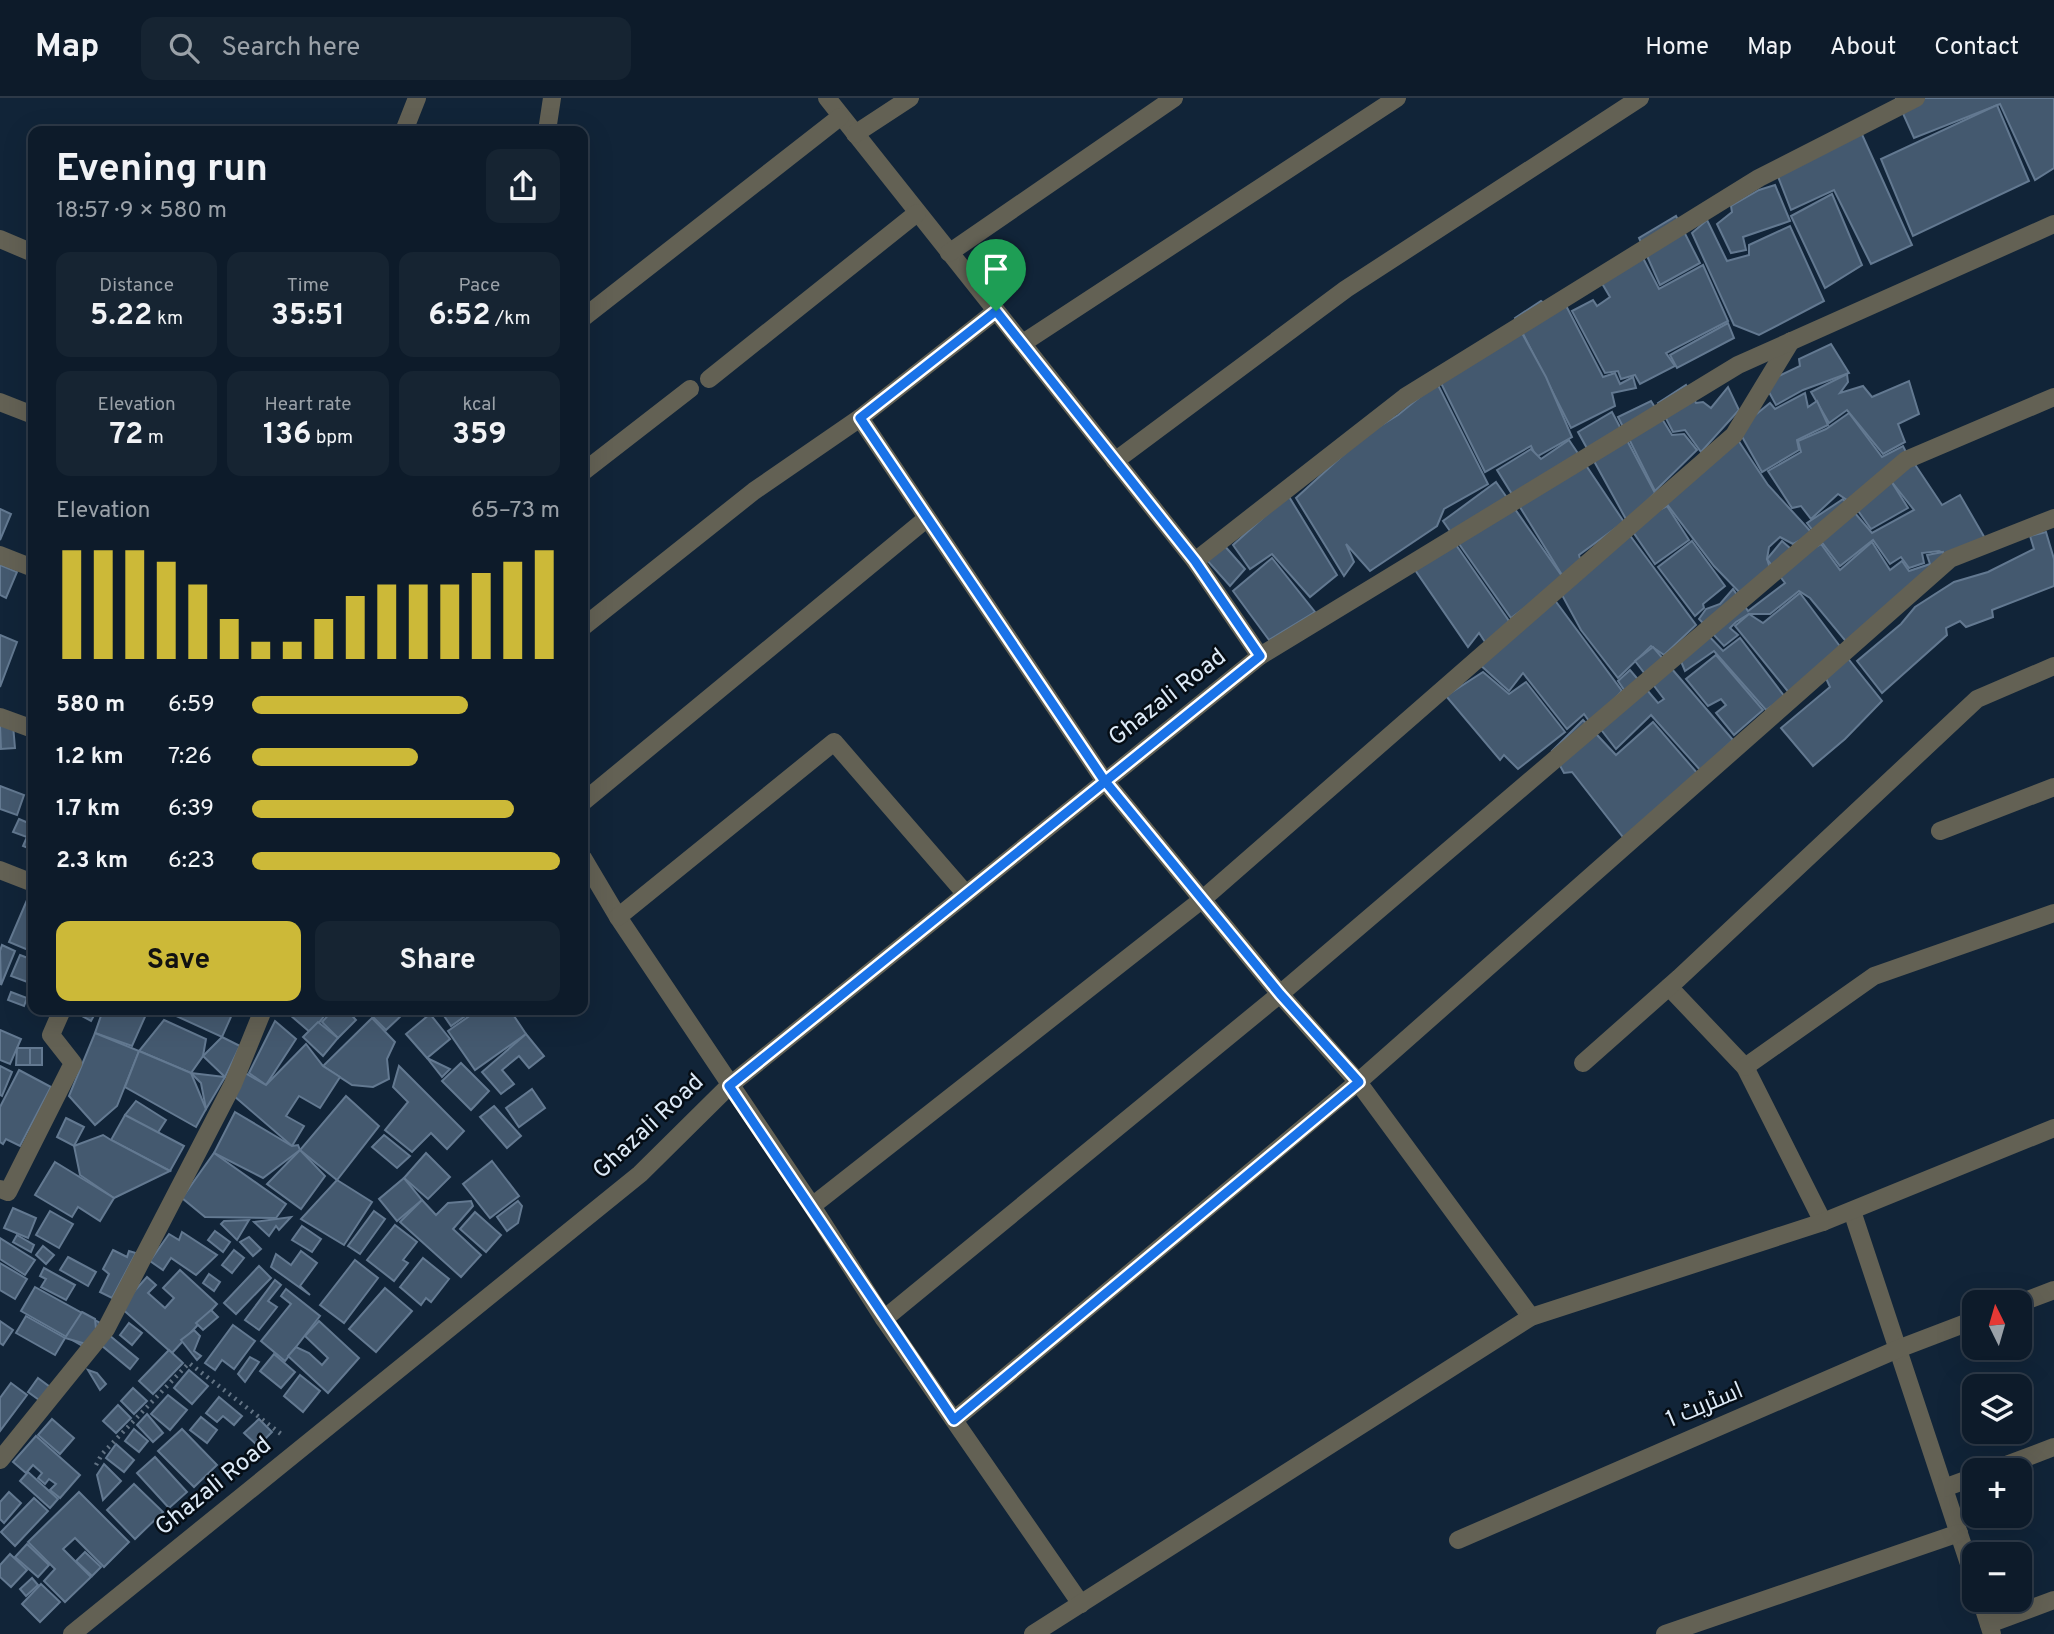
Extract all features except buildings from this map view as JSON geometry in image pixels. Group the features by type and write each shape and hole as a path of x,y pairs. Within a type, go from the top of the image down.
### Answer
{"street":[{"path":"406,126 417,98"},
{"path":"548,126 552,98"},
{"path":"828,98 1195,561 1260,656"},
{"path":"855,134 909,98"},
{"path":"949,253 1174,98"},
{"path":"1023,343 1397,98"},
{"path":"1115,460 1346,289 1640,98"},
{"path":"1195,561 1405,397 1759,178 1916,98"},
{"path":"588,314 841,117"},
{"path":"709,379 917,213"},
{"name":"Ghazali Road","path":"73,1634 640,1174 729,1086 1260,656 1738,365 2054,225"},
{"path":"0,239 28,251"},
{"path":"588,623 754,492 860,418 996,311"},
{"path":"812,1206 1204,898 1734,435 1791,341"},
{"path":"588,468 690,389"},
{"path":"884,1319 1280,994 1906,460 2054,397"},
{"path":"0,402 28,413"},
{"path":"860,418 926,520 1104,780 1204,898 1280,994 1359,1082 1531,1317"},
{"path":"954,1420 1359,1082 1950,559 2054,517"},
{"path":"588,798 926,520"},
{"path":"0,555 28,566"},
{"path":"1583,1063 1669,987 1977,699 2054,666"},
{"path":"0,716 28,727"},
{"path":"618,917 834,742 965,893"},
{"path":"1940,831 2054,787"},
{"path":"588,866 618,917 812,1206 884,1319 1081,1604"},
{"path":"0,870 28,881"},
{"path":"1745,1067 1874,976 2054,913"},
{"path":"1669,987 1745,1067 1823,1222"},
{"path":"4,1190 73,1063 51,1035 60,1015"},
{"path":"0,1460 106,1329 233,1084 261,1015"},
{"path":"1033,1634 1531,1317 1823,1222 2054,1128"},
{"path":"1852,1211 1962,1542"},
{"path":"2032,1298 2054,1290"},
{"name":"اسٹریٹ 1","path":"1458,1540 1898,1349 1962,1325"},
{"path":"2025,1458 2054,1447"},
{"path":"1944,1488 1962,1481"},
{"path":"1665,1634 1959,1533"},
{"path":"1985,1612 1991,1629 2054,1600"}],"path":[{"path":"96,1465 102,1454 189,1363 300,1449"}],"route":[{"path":"996,311 860,418 926,520 1104,780 1204,898 1280,994 1359,1082 954,1420 729,1086 1104,780 1260,656 1195,561 996,311"}]}
